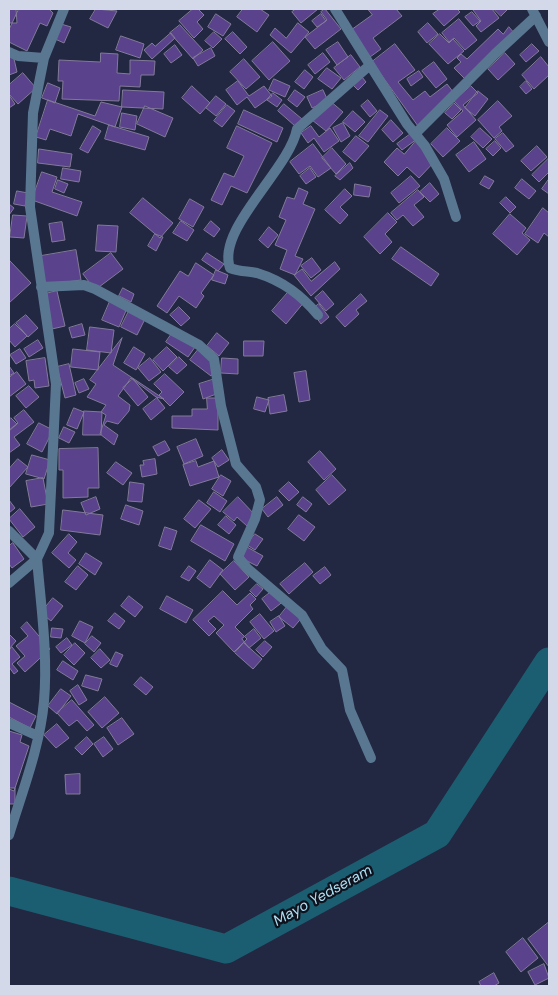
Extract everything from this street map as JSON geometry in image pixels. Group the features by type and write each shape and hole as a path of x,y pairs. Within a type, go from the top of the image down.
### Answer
{"street":[{"path":"9,835 38,736 44,702 44,649 38,559 49,533 56,384 30,207 33,113 44,58 64,9"},
{"path":"335,9 444,179 456,217"},
{"path":"415,134 534,13 549,42"},
{"path":"9,52 18,56 44,58"},
{"path":"318,315 302,296 277,280 255,273 238,272 230,268 227,259 230,244 239,225 286,157 297,129 370,65"},
{"path":"41,287 84,285 95,289 199,345 214,359 221,406 236,464 256,487 260,500 255,519 238,557 247,568 302,615 322,649 342,670 350,710 371,758"},
{"path":"9,531 38,559"},
{"path":"9,583 38,559"},
{"path":"9,723 38,736"}],"building":[{"path":"9,9 16,9 17,23 9,23"},
{"path":"19,9 49,9 53,13 47,26 40,23 27,51 9,42 9,30"},
{"path":"96,9 117,11 108,28 90,19"},
{"path":"193,9 198,9 204,15 197,22 203,29 194,38 179,21"},
{"path":"243,9 260,9 269,15 257,32 237,17"},
{"path":"296,9 318,9 301,23 292,12"},
{"path":"325,9 341,29 315,49 305,37 327,20 321,12"},
{"path":"368,9 396,9 402,16 373,38 381,49 370,57 351,30 372,15"},
{"path":"440,9 457,9 460,12 444,26 433,14"},
{"path":"492,9 499,18 481,32 476,26 481,21 473,10"},
{"path":"494,9 508,9 501,16"},
{"path":"472,12 480,21 473,26 465,17"},
{"path":"216,14 231,24 223,36 208,27"},
{"path":"321,14 326,21 317,27 312,21"},
{"path":"459,19 477,40 465,50 454,38 449,42 442,33"},
{"path":"298,23 309,32 291,53 270,35 275,28 286,38"},
{"path":"428,23 438,34 427,43 418,32"},
{"path":"61,24 71,27 64,43 55,39"},
{"path":"180,25 203,50 193,59 170,33"},
{"path":"509,27 515,34 466,80 454,68 461,62 457,58 461,54 467,59 498,29 503,34"},
{"path":"214,32 222,39 213,48 205,41"},
{"path":"233,32 247,47 240,54 225,39"},
{"path":"171,33 175,38 152,59 144,50 152,43 155,46"},
{"path":"440,34 449,43 453,39 464,51 448,64 429,44"},
{"path":"121,36 144,44 140,58 116,50"},
{"path":"273,42 290,61 269,80 252,61"},
{"path":"338,42 348,57 337,65 326,50"},
{"path":"395,44 415,70 398,82 413,100 425,91 430,97 447,84 457,97 418,126 372,62"},
{"path":"532,44 539,51 526,62 520,55"},
{"path":"175,45 182,55 171,63 164,54"},
{"path":"211,48 215,56 198,66 193,58"},
{"path":"12,50 17,72 9,75 9,51"},
{"path":"101,53 118,54 117,73 130,74 130,60 155,61 154,75 141,75 140,87 120,86 119,101 62,99 63,81 58,81 59,60 100,62"},
{"path":"323,53 330,62 315,74 308,65"},
{"path":"505,53 515,64 498,80 488,69"},
{"path":"351,55 360,67 344,80 334,68"},
{"path":"541,57 549,67 549,75 534,89 522,75"},
{"path":"244,59 260,77 246,89 230,72"},
{"path":"434,62 447,79 436,88 422,71"},
{"path":"327,68 341,78 332,89 318,79"},
{"path":"305,70 313,77 304,89 295,82"},
{"path":"419,71 423,77 411,86 407,79"},
{"path":"23,73 36,88 18,104 9,94 9,85"},
{"path":"362,77 366,82 358,90 353,85"},
{"path":"274,79 290,86 285,97 269,90"},
{"path":"238,81 249,96 264,86 272,96 255,108 247,97 237,105 226,90"},
{"path":"526,81 532,89 526,94 520,87"},
{"path":"48,83 60,88 55,103 42,98"},
{"path":"192,86 210,103 200,114 182,98"},
{"path":"471,86 478,93 463,105 476,120 457,137 447,125 463,111 454,101"},
{"path":"123,90 164,92 163,109 122,107"},
{"path":"295,90 305,97 297,107 288,100"},
{"path":"323,90 328,101 312,108 307,97"},
{"path":"478,91 488,99 475,116 465,108"},
{"path":"273,93 282,100 277,107 267,100"},
{"path":"9,95 15,104 9,108"},
{"path":"216,96 226,104 216,116 206,108"},
{"path":"48,100 95,116 101,102 122,107 115,127 78,114 71,136 50,129 46,140 36,137"},
{"path":"329,100 343,112 326,131 312,120"},
{"path":"368,100 377,111 370,117 361,106"},
{"path":"498,101 512,116 499,127 502,131 494,138 478,120"},
{"path":"454,103 461,110 452,119 445,113"},
{"path":"284,104 302,119 295,126 278,111"},
{"path":"227,105 235,111 222,127 214,121"},
{"path":"145,106 173,118 165,137 137,124"},
{"path":"244,110 283,128 277,142 238,124"},
{"path":"380,110 388,116 368,142 359,136"},
{"path":"353,111 365,122 355,132 343,122"},
{"path":"122,113 137,116 135,130 120,127"},
{"path":"391,120 403,133 393,142 382,130"},
{"path":"343,123 350,136 341,142 333,128"},
{"path":"109,125 149,137 145,150 105,139"},
{"path":"93,126 101,131 88,153 80,149"},
{"path":"237,126 272,143 247,193 231,186 222,205 211,200 224,173 234,177 244,156 227,148"},
{"path":"311,126 319,137 330,128 339,141 324,152 314,138 308,143 301,133"},
{"path":"447,128 460,141 443,157 431,144"},
{"path":"480,128 492,139 483,148 471,137"},
{"path":"412,133 417,139 402,150 397,144"},
{"path":"503,133 514,146 506,152 495,139"},
{"path":"356,136 369,146 355,162 343,152"},
{"path":"416,141 436,160 419,178 407,167 398,176 384,162 397,148 404,154"},
{"path":"495,141 501,148 493,156 486,149"},
{"path":"474,142 486,159 469,172 456,155"},
{"path":"313,144 331,168 318,177 310,166 299,174 290,162"},
{"path":"537,146 547,157 531,171 521,161"},
{"path":"332,148 346,164 336,174 322,158"},
{"path":"39,149 72,154 70,167 38,163"},
{"path":"549,158 549,172 539,182 532,175"},
{"path":"350,163 353,168 340,180 335,176"},
{"path":"63,168 81,171 79,182 61,179"},
{"path":"310,168 316,177 306,184 300,176"},
{"path":"42,172 57,177 52,192 82,202 77,216 32,200"},
{"path":"411,176 420,186 399,203 391,193"},
{"path":"485,176 494,181 489,189 480,184"},
{"path":"522,179 536,191 529,199 515,188"},
{"path":"549,179 549,194 542,189"},
{"path":"58,180 68,184 64,193 55,189"},
{"path":"430,183 439,194 430,202 420,192"},
{"path":"355,184 371,187 369,197 354,195"},
{"path":"299,188 308,192 303,204 315,209 295,256 303,259 295,275 280,269 287,250 275,245 286,220 279,217 287,197 294,199"},
{"path":"345,189 352,196 340,207 348,215 340,224 325,210"},
{"path":"418,190 424,197 414,205 424,217 413,226 403,215 397,220 391,213"},
{"path":"17,191 28,193 25,206 14,204"},
{"path":"506,197 516,207 510,213 500,203"},
{"path":"143,198 173,223 160,238 130,213"},
{"path":"190,199 204,207 193,227 179,219"},
{"path":"9,204 14,208 9,215"},
{"path":"543,208 549,213 549,237 544,233 538,243 525,234"},
{"path":"388,213 397,222 385,234 392,242 380,254 364,237"},
{"path":"510,214 526,228 522,233 530,240 517,255 493,234"},
{"path":"13,215 27,216 24,238 10,237"},
{"path":"181,221 194,230 187,241 173,233"},
{"path":"211,221 220,229 214,237 204,230"},
{"path":"62,222 65,240 52,242 49,224"},
{"path":"98,225 118,226 116,252 96,251"},
{"path":"269,227 278,235 268,248 259,240"},
{"path":"155,234 163,237 156,251 148,246"},
{"path":"401,247 439,274 431,286 392,259"},
{"path":"76,250 81,280 45,285 41,256"},
{"path":"111,253 123,269 95,290 83,274"},
{"path":"207,253 224,264 218,271 202,260"},
{"path":"312,258 321,270 311,278 301,266"},
{"path":"9,262 31,283 9,303"},
{"path":"335,262 340,269 311,296 294,275 302,269 311,281"},
{"path":"196,263 214,275 201,293 204,296 196,308 179,296 167,313 157,306 180,271 188,276"},
{"path":"216,270 228,275 225,284 212,280"},
{"path":"123,288 134,294 131,302 119,296"},
{"path":"291,289 305,301 286,324 272,311"},
{"path":"57,291 65,326 52,329 45,294"},
{"path":"323,291 334,304 326,311 315,298"},
{"path":"361,294 367,301 356,310 359,314 345,327 336,317"},
{"path":"111,299 128,306 119,327 102,320"},
{"path":"319,304 329,317 321,324 311,310"},
{"path":"131,307 147,315 137,335 121,327"},
{"path":"179,307 190,318 181,326 170,315"},
{"path":"26,315 38,328 28,337 16,323"},
{"path":"15,324 27,336 15,347 9,340 9,329"},
{"path":"82,324 85,335 72,338 69,328"},
{"path":"90,327 114,330 111,353 87,350"},
{"path":"173,332 195,347 188,357 166,342"},
{"path":"217,333 229,343 219,356 207,346"},
{"path":"122,338 113,365 164,399 156,397 131,378 118,396 130,405 129,411 118,424 107,421 104,425 118,435 114,445 100,434 106,415 101,412 106,405 87,397 96,384 90,380"},
{"path":"38,340 43,348 29,357 24,349"},
{"path":"244,341 264,341 263,356 244,356"},
{"path":"134,347 145,354 136,370 124,363"},
{"path":"167,347 177,357 163,371 153,360"},
{"path":"20,349 26,358 16,364 10,355"},
{"path":"73,349 100,352 98,370 71,367"},
{"path":"198,350 219,365 211,376 190,360"},
{"path":"179,357 187,365 177,374 169,367"},
{"path":"45,358 49,386 35,388 34,380 29,381 26,361"},
{"path":"150,358 161,372 149,381 138,368"},
{"path":"222,358 238,359 238,374 221,373"},
{"path":"69,364 76,395 65,398 57,367"},
{"path":"9,366 14,373 9,376"},
{"path":"306,371 310,400 299,402 294,373"},
{"path":"17,372 26,384 9,397 9,378"},
{"path":"165,374 184,392 170,406 159,395 162,392 154,384"},
{"path":"84,379 89,389 79,393 75,383"},
{"path":"133,379 148,397 138,406 123,388"},
{"path":"215,379 219,393 203,399 199,384"},
{"path":"29,386 39,397 26,408 16,396"},
{"path":"284,395 287,411 270,414 268,398"},
{"path":"257,397 269,400 265,412 254,409"},
{"path":"157,398 165,408 151,420 143,409"},
{"path":"207,398 218,398 218,430 172,428 172,416 192,416 192,409 207,409"},
{"path":"74,408 84,412 77,429 67,425"},
{"path":"24,410 34,422 14,437 20,445 9,453 9,430 18,423 14,418"},
{"path":"84,411 102,412 101,435 83,435"},
{"path":"11,418 17,424 9,431 9,420"},
{"path":"39,423 53,430 42,452 27,444"},
{"path":"64,427 75,432 69,443 59,438"},
{"path":"196,439 203,456 184,464 177,447"},
{"path":"165,441 170,450 158,456 153,447"},
{"path":"98,448 99,488 88,488 88,497 63,498 63,470 59,470 59,449"},
{"path":"222,450 229,460 218,467 212,458"},
{"path":"320,451 336,469 324,480 308,462"},
{"path":"32,455 50,460 44,479 26,474"},
{"path":"18,459 28,467 9,488 9,469"},
{"path":"155,459 157,474 142,477 140,465 144,465 143,461"},
{"path":"196,461 198,467 214,461 219,477 190,486 183,465"},
{"path":"116,462 132,473 123,485 107,473"},
{"path":"221,475 231,481 223,496 212,489"},
{"path":"332,475 346,490 329,505 316,490"},
{"path":"43,478 48,504 31,507 26,481"},
{"path":"130,482 144,484 142,502 128,501"},
{"path":"289,482 299,492 289,501 279,491"},
{"path":"214,492 227,501 220,512 207,503"},
{"path":"96,497 100,509 86,515 81,503"},
{"path":"238,497 256,516 247,526 237,517 234,521 223,512"},
{"path":"277,497 283,505 268,517 262,509"},
{"path":"303,497 312,504 306,512 297,505"},
{"path":"9,500 15,508 9,513"},
{"path":"199,500 211,509 195,528 184,519"},
{"path":"126,505 143,511 139,525 121,519"},
{"path":"20,509 35,527 23,537 9,519"},
{"path":"63,510 103,515 100,535 61,530"},
{"path":"299,515 315,527 304,541 288,529"},
{"path":"226,516 236,525 229,534 218,525"},
{"path":"201,525 234,544 225,561 191,541"},
{"path":"165,527 177,531 171,550 159,546"},
{"path":"69,534 77,542 68,553 76,560 69,568 52,553"},
{"path":"255,534 263,539 255,550 247,545"},
{"path":"13,543 24,559 12,568 9,564 9,546"},
{"path":"247,547 263,556 257,566 241,558"},
{"path":"86,553 102,563 95,575 79,564"},
{"path":"210,560 223,570 210,588 197,578"},
{"path":"234,561 249,577 235,590 220,574"},
{"path":"305,563 313,572 289,594 280,584"},
{"path":"78,566 88,575 76,590 65,582"},
{"path":"189,566 196,571 189,581 181,577"},
{"path":"325,567 331,575 320,584 313,576"},
{"path":"257,584 263,589 256,597 250,591"},
{"path":"276,588 285,600 271,611 262,599"},
{"path":"223,591 237,605 250,593 256,599 250,605 253,609 235,627 247,639 234,652 216,633 224,625 214,616 208,621 216,629 209,636 193,620"},
{"path":"129,596 143,607 135,617 121,606"},
{"path":"167,596 193,610 186,623 160,609"},
{"path":"53,598 63,606 51,621 41,613"},
{"path":"290,603 304,615 293,628 279,617"},
{"path":"115,613 125,621 119,629 108,621"},
{"path":"260,614 274,631 264,639 250,622"},
{"path":"279,616 285,626 276,632 270,622"},
{"path":"80,621 93,627 85,643 72,636"},
{"path":"27,622 50,649 25,672 17,663 25,656 16,646 28,636 21,628"},
{"path":"52,628 63,629 61,638 51,637"},
{"path":"254,629 261,638 249,648 242,639"},
{"path":"9,634 16,641 9,649"},
{"path":"92,636 101,643 94,652 85,644"},
{"path":"67,638 72,645 61,653 56,647"},
{"path":"265,641 272,647 263,657 256,650"},
{"path":"75,643 85,653 74,665 64,655"},
{"path":"244,643 262,659 253,669 235,653"},
{"path":"12,647 20,657 12,664 18,671 14,674 9,667 9,651"},
{"path":"100,649 110,660 101,668 91,658"},
{"path":"116,652 123,655 117,667 110,664"},
{"path":"63,661 78,671 73,680 57,670"},
{"path":"86,675 102,679 98,691 82,686"},
{"path":"141,677 153,687 146,695 134,685"},
{"path":"78,685 87,700 79,705 70,691"},
{"path":"61,689 71,696 57,714 48,706"},
{"path":"105,697 119,713 102,728 88,712"},
{"path":"72,700 94,725 87,731 77,720 69,726 57,713"},
{"path":"9,702 36,716 30,728 9,717"},
{"path":"122,718 134,734 118,745 107,728"},
{"path":"57,724 69,738 56,748 44,735"},
{"path":"9,731 22,735 20,742 29,746 14,791 9,789"},
{"path":"87,737 93,744 82,755 75,748"},
{"path":"104,737 113,749 103,757 94,744"},
{"path":"80,774 80,794 66,794 65,775"},
{"path":"9,788 15,788 15,804 9,804"},
{"path":"548,923 549,925 549,967 528,939"},
{"path":"523,938 538,958 521,972 506,952"},
{"path":"544,964 549,978 535,985 528,972"},
{"path":"494,973 499,983 494,986 481,986 479,982"}],"waterway":[{"name":"Mayo Yedseram","path":"9,891 226,949 437,834 549,662"}]}
